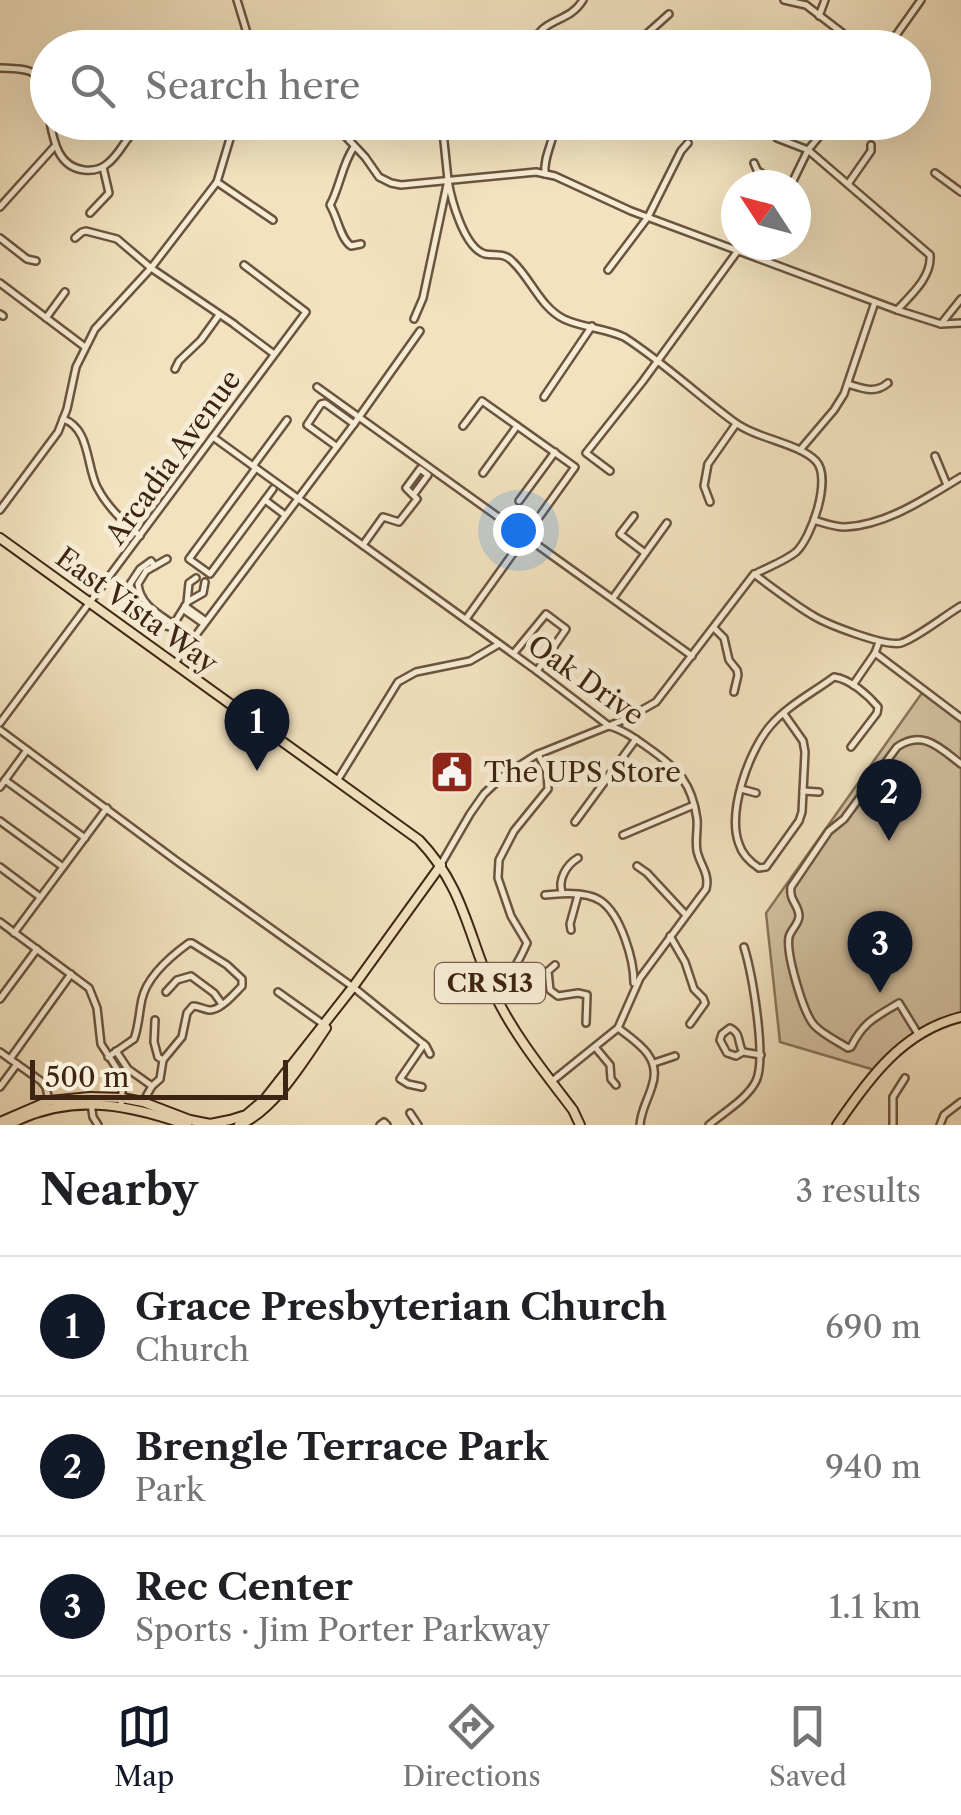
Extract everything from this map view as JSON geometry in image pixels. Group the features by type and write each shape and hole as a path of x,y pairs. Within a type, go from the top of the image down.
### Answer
{"main road":[{"name":"East Vista Way","path":"0,538 417,838 441,865 461,902 505,1014 580,1125"},
{"path":"243,1122 266,1099 353,987 441,865"},
{"path":"8,1125 50,1105 90,1097 121,1102 189,1124 243,1122 272,1101 353,987"},
{"path":"837,1125 896,1051 934,1025 961,1017"},
{"path":"50,1105 143,1102 189,1124"},
{"path":"0,1122 23,1118"}],"street":[{"path":"238,0 247,30"},
{"path":"540,30 575,11 582,0"},
{"path":"784,0 799,2 838,30"},
{"path":"819,16 825,0"},
{"path":"899,30 921,0"},
{"path":"651,30 669,14"},
{"path":"0,68 30,70"},
{"path":"54,140 63,160 73,168 88,171 103,167 126,140"},
{"path":"1,508 64,419 84,347 217,182 230,140"},
{"path":"348,140 379,178 390,183 545,174 648,217 721,242"},
{"path":"441,865 463,824 502,776 538,754 651,706 662,696 754,574 794,554 814,520 823,482 815,460 736,424 624,337 563,319 551,310 514,262 506,256 477,250 457,216 444,140"},
{"path":"545,174 546,155 553,140"},
{"path":"781,140 808,150 930,255 928,272 896,310"},
{"path":"798,170 816,140"},
{"path":"608,270 648,217 680,151 688,143"},
{"path":"848,184 871,151 871,145"},
{"path":"0,207 55,146"},
{"path":"354,147 330,205 345,242 350,246 362,244"},
{"path":"754,163 757,170"},
{"path":"90,213 109,193 103,167"},
{"path":"935,174 961,192"},
{"path":"414,319 423,298 448,180"},
{"path":"217,182 273,220"},
{"path":"75,238 86,231 117,239 151,268 274,354"},
{"path":"0,238 36,262"},
{"path":"610,471 586,453 731,260"},
{"path":"770,260 896,310 941,324 961,324"},
{"name":"Arcadia Avenue","path":"0,723 306,312 244,265"},
{"path":"0,284 84,347"},
{"path":"46,318 65,292"},
{"path":"941,324 961,299"},
{"path":"800,450 834,410 848,384 875,302"},
{"path":"176,369 219,315"},
{"path":"544,397 592,326"},
{"path":"174,664 420,331"},
{"path":"848,384 870,391 888,382"},
{"path":"317,386 692,656"},
{"path":"463,426 482,401 575,466 466,620"},
{"path":"337,447 307,426 320,404 324,402 354,424"},
{"path":"64,419 81,431 92,474 103,496 140,536"},
{"path":"272,489 210,574 190,559 287,420"},
{"path":"710,502 704,486 708,464 736,424"},
{"path":"482,473 518,426"},
{"name":"Oak Drive","path":"213,437 608,726 636,739 680,772 687,783 697,818 697,851 708,882 706,888 634,986 618,1028 552,1082"},
{"path":"519,501 555,452"},
{"path":"935,456 947,485"},
{"path":"363,546 383,517 399,522 416,499 406,488 420,469 428,475 414,494"},
{"path":"814,520 847,527 880,520 961,477"},
{"path":"264,500 285,515"},
{"path":"634,516 620,534 646,554"},
{"path":"613,598 668,524"},
{"path":"167,559 155,566 151,561 130,584 132,597 164,627 170,627 186,606 203,593 205,582"},
{"path":"754,574 814,617 894,645 961,606"},
{"path":"186,606 189,583 196,578"},
{"path":"186,606 205,623"},
{"path":"514,654 546,614 566,633 537,671"},
{"path":"714,628 724,638 729,660 737,670 734,692"},
{"path":"853,685 879,642"},
{"path":"337,780 398,682 416,672 470,661 499,644"},
{"path":"875,653 961,718"},
{"path":"784,714 803,740 805,752 799,822 766,868 759,868 741,850 736,821 746,773 764,734 774,721 834,677 840,677 878,707 851,747"},
{"path":"587,734 596,727 598,718"},
{"path":"0,730 353,987 424,1044 430,1054"},
{"path":"575,822 636,739"},
{"path":"918,1034 900,1003 870,1020 848,1048 812,1024 789,960 788,940 799,918 790,896 791,886 829,831 844,820 897,747 923,739 961,764"},
{"path":"28,750 2,784 85,838"},
{"path":"491,986 508,977 526,943 511,916 498,878 499,860 514,831 548,789 547,772 538,754"},
{"path":"741,789 756,794"},
{"path":"803,791 819,792"},
{"path":"623,835 694,806"},
{"path":"14,933 106,808"},
{"path":"0,821 63,867"},
{"path":"562,892 565,870 578,858"},
{"path":"637,866 686,915"},
{"path":"0,867 40,897"},
{"path":"545,895 562,892 605,903 631,956 634,986"},
{"path":"571,930 578,895"},
{"path":"1,923 89,988 95,998 99,1037 124,1078 121,1102"},
{"path":"670,936 694,989 714,1002"},
{"path":"108,1057 136,1036 142,999 151,980 188,942 227,965 243,982 216,1009 193,1006 187,1013 182,1036 163,1060 160,1078 143,1102"},
{"path":"709,1125 745,1095 760,1067 750,967 744,947"},
{"path":"0,1000 36,949"},
{"path":"555,965 548,971 550,990 558,996 587,996 586,1024"},
{"path":"10,1058 71,974"},
{"path":"166,992 176,980 190,976 222,1004"},
{"path":"278,992 323,1024"},
{"path":"690,1024 705,1004 704,998"},
{"path":"154,1020 155,1050 163,1060"},
{"path":"618,1028 644,1048 653,1064 655,1077 640,1125"},
{"path":"744,1052 733,1029 722,1034 720,1040 727,1052 736,1056 744,1052 761,1055"},
{"path":"422,1087 400,1079 424,1044"},
{"path":"595,1048 610,1065 616,1085"},
{"path":"116,1051 128,1069 152,1086"},
{"path":"0,1052 46,1086 50,1105"},
{"path":"653,1064 675,1056"},
{"path":"0,1087 17,1064"},
{"path":"893,1125 893,1096 906,1078"},
{"path":"940,1125 944,1115 961,1102"},
{"path":"91,1104 98,1125"},
{"path":"410,1113 418,1125"}],"shaded area":[{"path":"924,690 961,718 961,1017 927,1029 878,1071 780,1042 766,913"}],"place":[{"name":"Grace Presbyterian Church","path":"257,771"},
{"name":"The UPS Store","path":"452,772"},
{"name":"Brengle Terrace Park","path":"889,841"},
{"name":"Rec Center","path":"880,993"}]}
